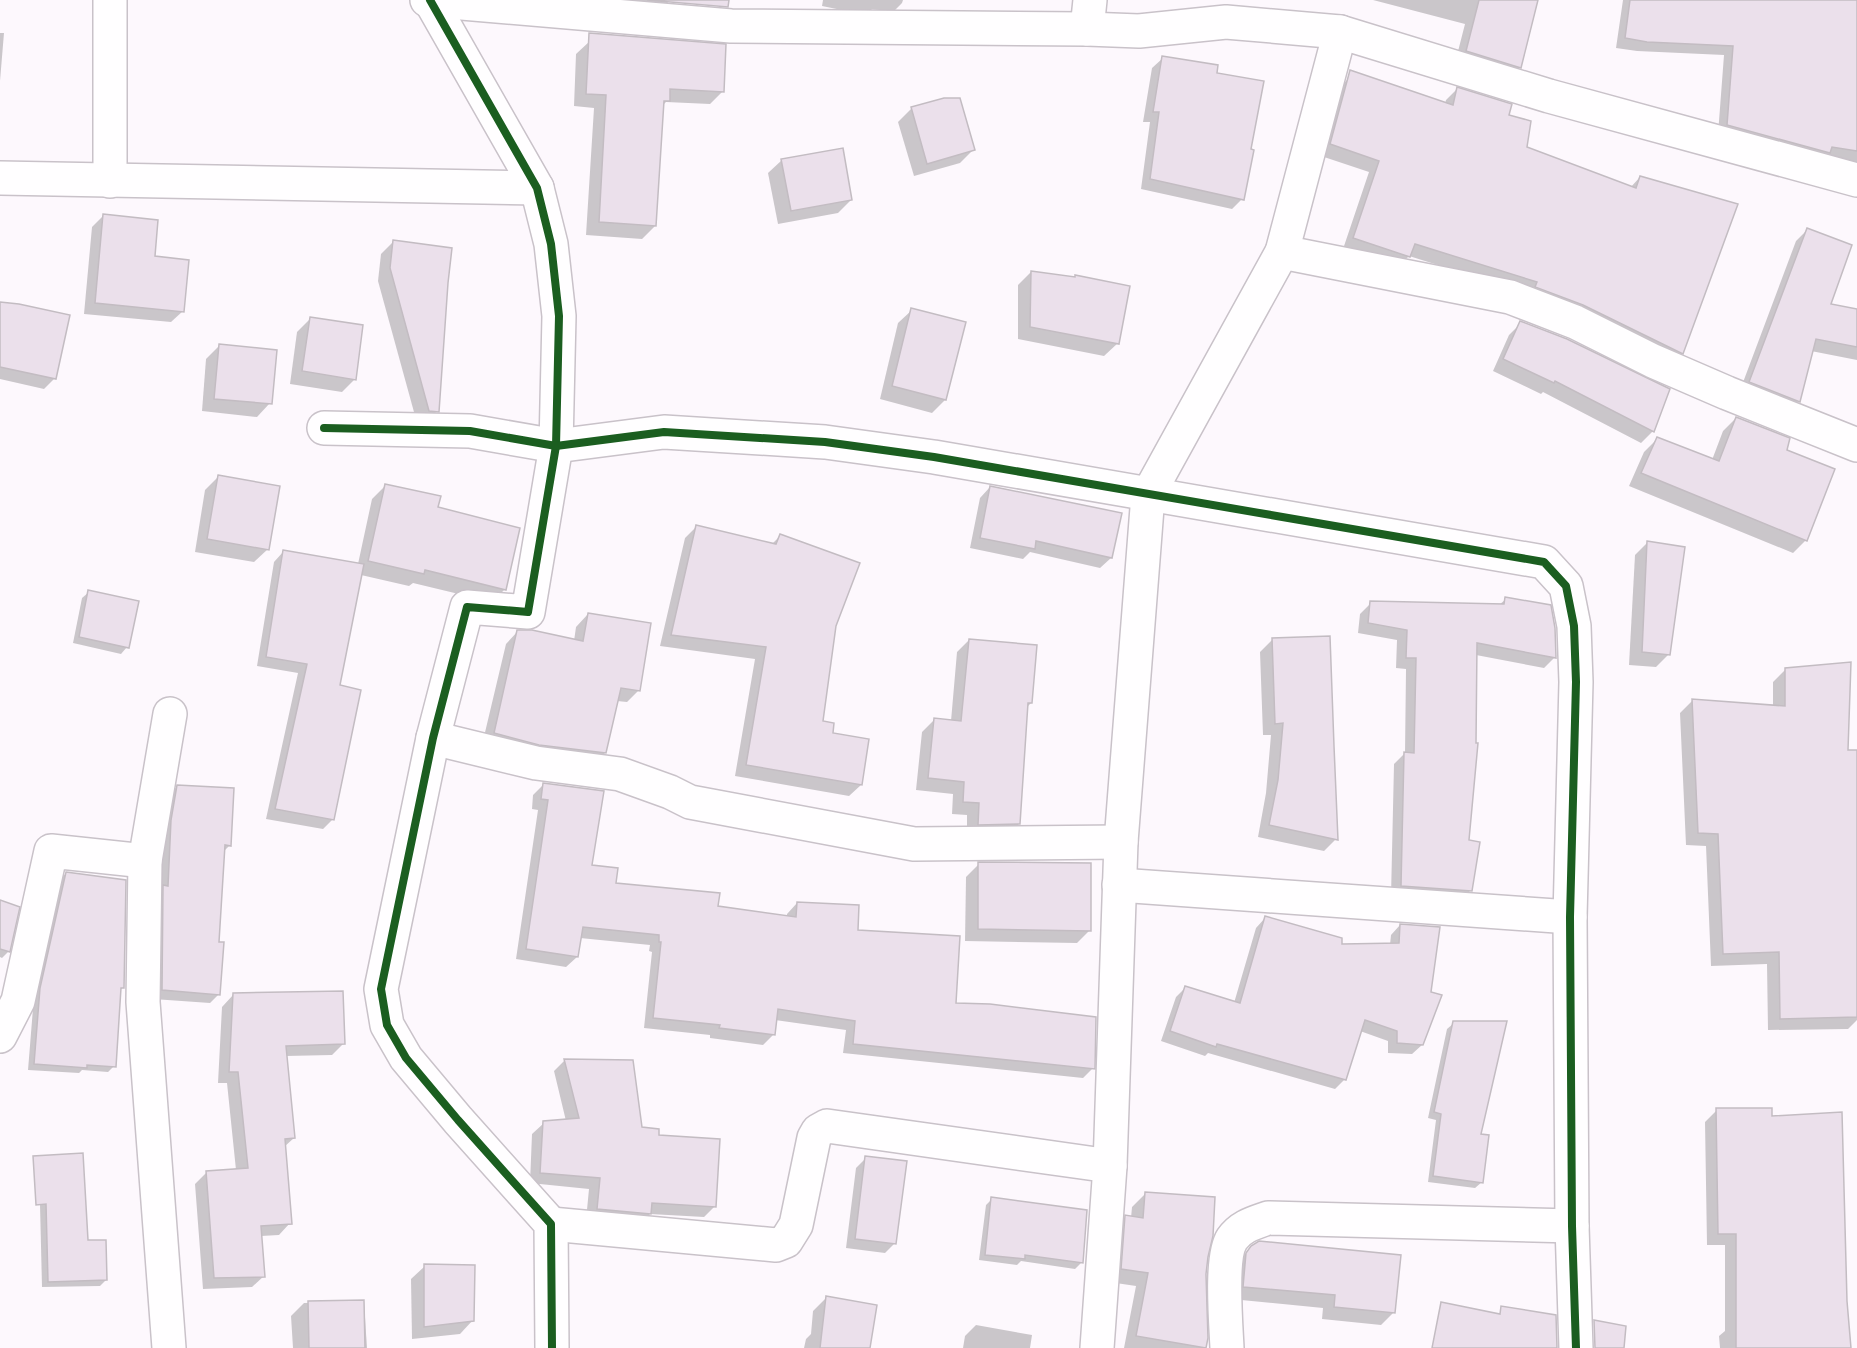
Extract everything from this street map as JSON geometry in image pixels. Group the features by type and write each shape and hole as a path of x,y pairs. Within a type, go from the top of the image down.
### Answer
{"street":[{"path":"110,0 110,181"},
{"path":"429,0 731,27 1088,15 1139,32 1226,22 1340,32 1549,96 1857,180"},
{"path":"429,0 537,188 551,244 559,316 555,446 528,612 467,607 433,738 381,989 387,1024 406,1058 551,1224 552,1348"},
{"path":"1097,1348 1110,1166 1121,842 1148,495 1282,252 1340,32"},
{"path":"0,178 537,188"},
{"path":"1282,252 1510,297 1575,322 1653,361 1727,393 1857,445"},
{"path":"324,428 470,430 555,446 664,432 825,442 934,457 1544,562 1566,586 1574,626 1576,682 1570,917 1572,1226 1576,1348"},
{"path":"169,1348 143,1002 145,861 170,714"},
{"path":"433,738 536,763 620,774 670,792 690,802 914,844 1121,842"},
{"path":"0,1036 9,996 51,851 145,861"},
{"path":"1119,885 1570,917"},
{"path":"551,1224 776,1245 786,1241 796,1225 814,1138 818,1131 827,1126 1110,1166"},
{"path":"1227,1348 1225,1270 1231,1241 1245,1226 1268,1218 1572,1226"}],"building":[{"path":"647,0 729,0 728,7"},
{"path":"1479,0 1538,0 1521,68 1466,51"},
{"path":"1630,0 1857,0 1857,151 1832,147 1830,153 1727,125 1733,46 1647,42 1625,38"},
{"path":"589,33 726,44 724,92 670,89 670,101 664,101 656,226 599,222 606,95 586,94"},
{"path":"1162,56 1218,65 1217,73 1264,81 1244,200 1150,179 1159,112 1153,112"},
{"path":"1350,70 1453,105 1457,87 1512,104 1509,115 1531,121 1527,147 1636,188 1640,176 1738,204 1683,354 1583,305 1535,287 1537,282 1415,244 1410,257 1353,238 1379,161 1330,144"},
{"path":"944,98 960,98 975,150 927,164 911,107"},
{"path":"843,148 852,200 791,211 781,159"},
{"path":"103,214 158,220 155,256 189,260 184,312 95,303"},
{"path":"1807,228 1852,245 1831,304 1857,309 1857,347 1816,339 1800,402 1749,382"},
{"path":"393,240 452,248 439,412 429,411 390,268"},
{"path":"1031,271 1075,277 1075,275 1130,286 1119,344 1030,327"},
{"path":"0,302 70,315 56,379 0,367"},
{"path":"911,308 966,322 946,400 892,386"},
{"path":"310,317 363,325 356,380 302,371"},
{"path":"1520,321 1567,339 1670,389 1654,432 1555,381 1554,383 1503,359"},
{"path":"219,344 277,350 272,404 214,399"},
{"path":"1736,417 1790,438 1787,450 1835,469 1807,541 1641,473 1657,437 1719,461"},
{"path":"218,475 280,486 269,550 207,539"},
{"path":"385,484 441,496 438,507 520,528 506,590 425,570 424,574 368,561"},
{"path":"990,486 1122,513 1112,558 1036,541 1035,549 980,538"},
{"path":"696,525 776,544 780,534 860,563 836,626 823,721 834,723 833,733 869,739 862,785 746,765 766,647 671,635"},
{"path":"1647,541 1685,547 1670,655 1642,652"},
{"path":"283,550 364,564 340,685 361,690 334,820 275,809 307,664 266,657"},
{"path":"88,590 139,601 129,648 79,637"},
{"path":"1505,597 1551,605 1555,628 1556,658 1477,643 1476,743 1478,743 1469,840 1480,842 1472,891 1401,886 1404,752 1414,753 1416,658 1406,658 1407,630 1368,623 1370,601 1504,604"},
{"path":"588,613 651,623 640,691 621,688 606,753 539,745 494,733 517,630 532,630 583,641"},
{"path":"1330,636 1338,840 1269,825 1278,780 1283,723 1275,724 1272,638"},
{"path":"969,639 1037,645 1032,703 1028,703 1020,824 978,825 979,803 963,802 964,782 928,778 934,718 961,721"},
{"path":"1851,662 1848,750 1857,750 1857,1017 1780,1019 1779,952 1723,954 1718,834 1698,833 1692,699 1785,706 1785,668"},
{"path":"543,783 604,791 592,865 618,868 616,883 720,893 718,906 796,917 797,902 859,905 858,930 960,936 956,1003 990,1004 1096,1017 1095,1069 853,1044 855,1021 778,1009 775,1035 719,1028 720,1025 653,1018 661,942 659,942 659,935 583,927 578,957 526,949 548,800 541,799"},
{"path":"177,785 234,788 231,846 225,845 219,942 224,942 220,995 162,990 163,885 168,886 171,820"},
{"path":"978,862 1091,863 1091,931 978,929"},
{"path":"66,872 126,880 124,988 121,988 116,1067 87,1065 87,1068 34,1064 40,988"},
{"path":"0,900 20,907 10,952 0,949"},
{"path":"1265,916 1342,938 1342,944 1399,943 1400,924 1440,927 1431,992 1442,995 1423,1045 1397,1043 1397,1031 1365,1020 1346,1080 1217,1044 1216,1047 1170,1031 1185,986 1240,1003"},
{"path":"343,991 345,1044 286,1046 295,1138 285,1139 292,1224 261,1226 265,1277 214,1278 206,1171 248,1168 238,1072 229,1072 233,993"},
{"path":"1453,1021 1507,1021 1481,1134 1489,1135 1483,1183 1433,1176 1441,1114 1434,1112"},
{"path":"564,1059 633,1060 642,1127 659,1129 659,1135 720,1139 716,1207 652,1203 651,1214 597,1209 600,1178 540,1173 543,1121 579,1118"},
{"path":"1716,1108 1772,1108 1772,1116 1842,1112 1847,1301 1851,1348 1736,1348 1736,1234 1718,1234"},
{"path":"83,1153 88,1240 106,1240 107,1280 48,1282 46,1204 36,1205 33,1156"},
{"path":"865,1156 907,1161 896,1244 855,1239"},
{"path":"1145,1192 1215,1197 1213,1236 1206,1274 1208,1338 1206,1348 1136,1336 1148,1273 1121,1269 1125,1215 1143,1218"},
{"path":"991,1197 1087,1210 1083,1263 1025,1255 1025,1259 985,1255"},
{"path":"1259,1241 1401,1255 1395,1313 1334,1307 1335,1295 1243,1287 1246,1253"},
{"path":"424,1264 475,1265 474,1321 424,1327"},
{"path":"826,1296 877,1305 870,1348 820,1348"},
{"path":"364,1300 365,1348 309,1348 308,1301"},
{"path":"1441,1302 1500,1314 1501,1306 1556,1315 1557,1348 1432,1348"},
{"path":"1594,1320 1626,1326 1624,1348 1595,1348"}],"cycle path":[{"path":"430,0 537,188 551,244 559,316 556,446 528,612 467,607 433,738 381,989 387,1025 406,1058 551,1224 552,1348"},
{"path":"324,428 470,431 556,446 664,432 825,442 934,457 1544,562 1566,586 1574,626 1576,682 1570,917 1572,1226 1576,1348"}]}
